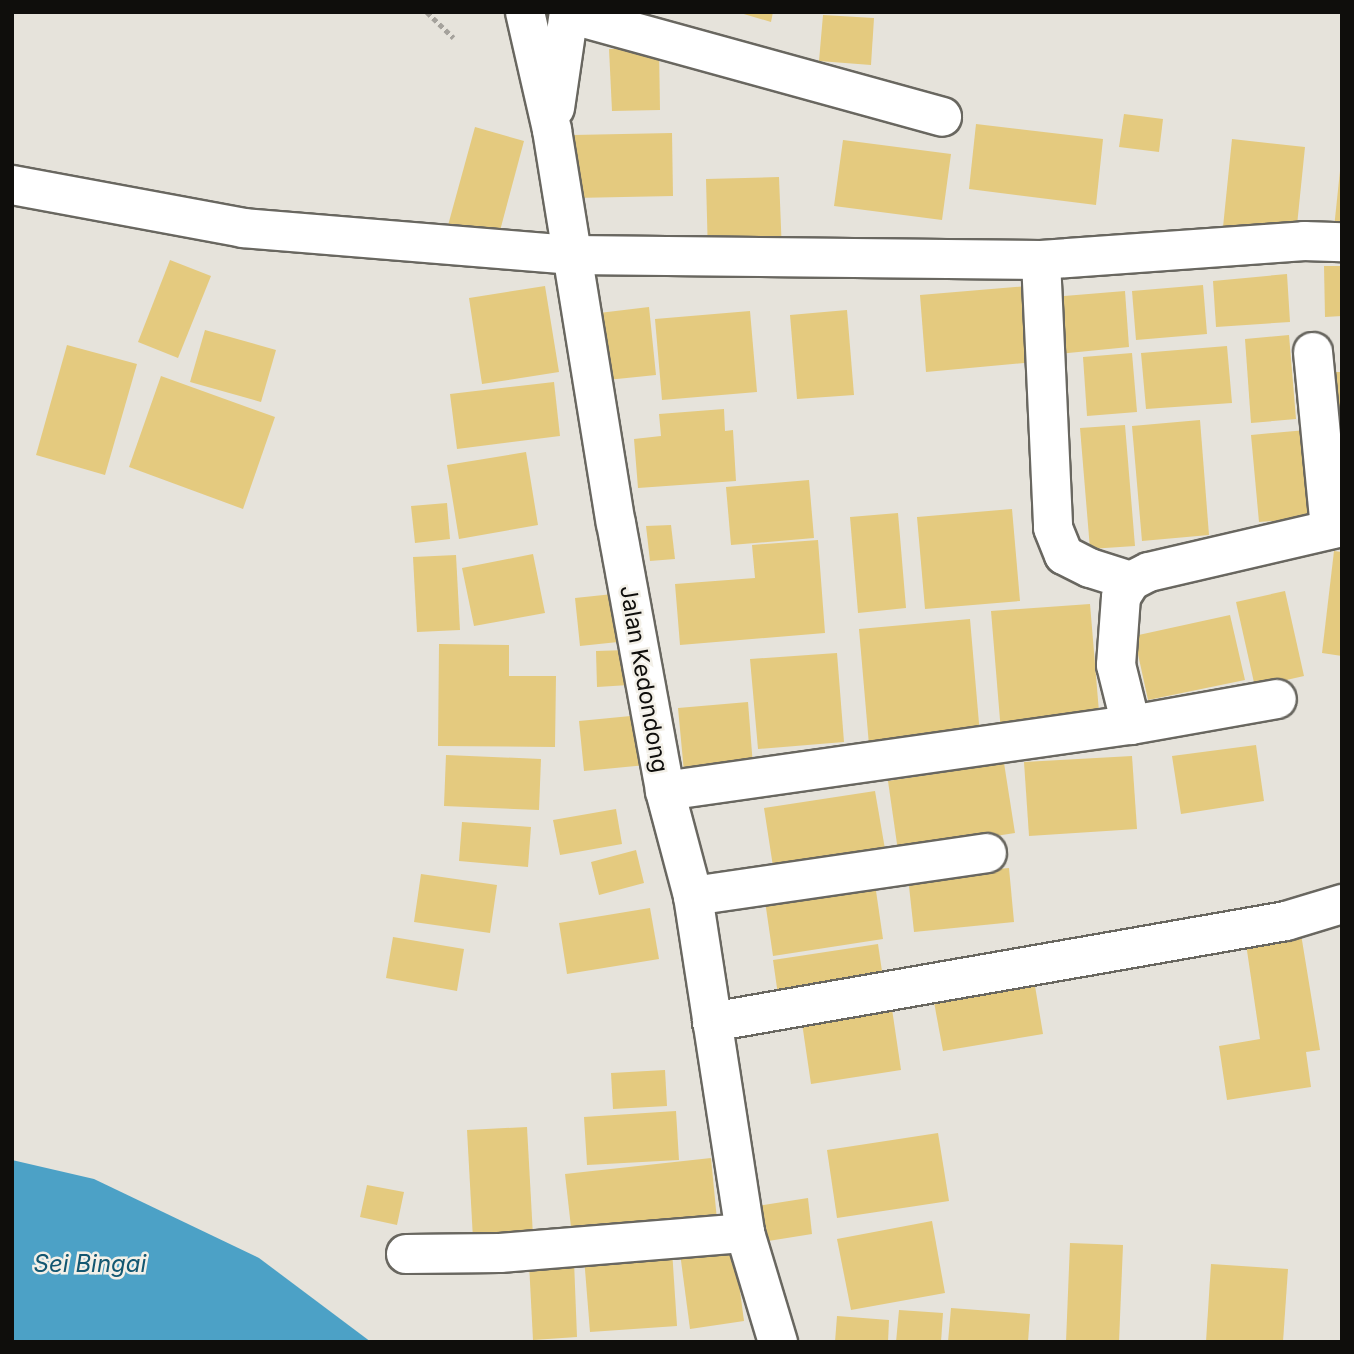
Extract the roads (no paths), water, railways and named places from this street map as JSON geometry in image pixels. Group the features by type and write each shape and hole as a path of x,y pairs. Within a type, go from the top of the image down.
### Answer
{"street":[{"name":"Jalan Kedondong","path":"525,12 552,130 616,523 665,791 693,896 746,1233 778,1342"},
{"path":"552,130 569,13 942,117"},
{"path":"12,185 243,228 573,255 1041,260 1304,241 1342,242"},
{"path":"1041,260 1053,527 1064,555 1090,568 1131,581"},
{"path":"1131,725 1115,665 1121,597 1131,581 1149,572 1336,528 1313,352"},
{"path":"665,791 1131,725 1277,699"},
{"path":"693,896 987,853"},
{"path":"712,1022 1286,921 1342,904"},
{"path":"406,1254 500,1253 746,1233"}],"water":[{"name":"Sei Bingai","path":"12,1160 94,1179 259,1258 371,1342 12,1342"}]}
